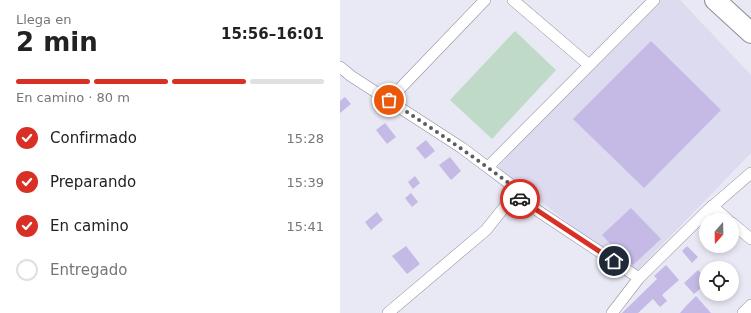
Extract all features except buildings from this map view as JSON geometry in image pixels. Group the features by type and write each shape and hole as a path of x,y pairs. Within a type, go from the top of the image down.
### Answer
{"highway":[{"path":"715,0 751,33"}],"street":[{"path":"389,100 485,0"},
{"path":"514,0 589,65"},
{"path":"488,167 654,0"},
{"path":"340,67 462,148 518,190 486,230 388,313"},
{"path":"612,313 639,278 712,206 751,173"},
{"path":"514,195 639,278"},
{"path":"712,206 720,213"},
{"path":"739,229 751,239"},
{"path":"743,313 751,304"}],"shaded area":[{"path":"658,0 680,0 751,75 751,153 633,275 498,167 589,65"}],"green space":[{"path":"515,31 556,70 492,139 450,100"}],"way so far":[{"path":"389,100 488,167 518,190 514,195 520,199"}],"route":[{"path":"520,199 614,261"}]}
